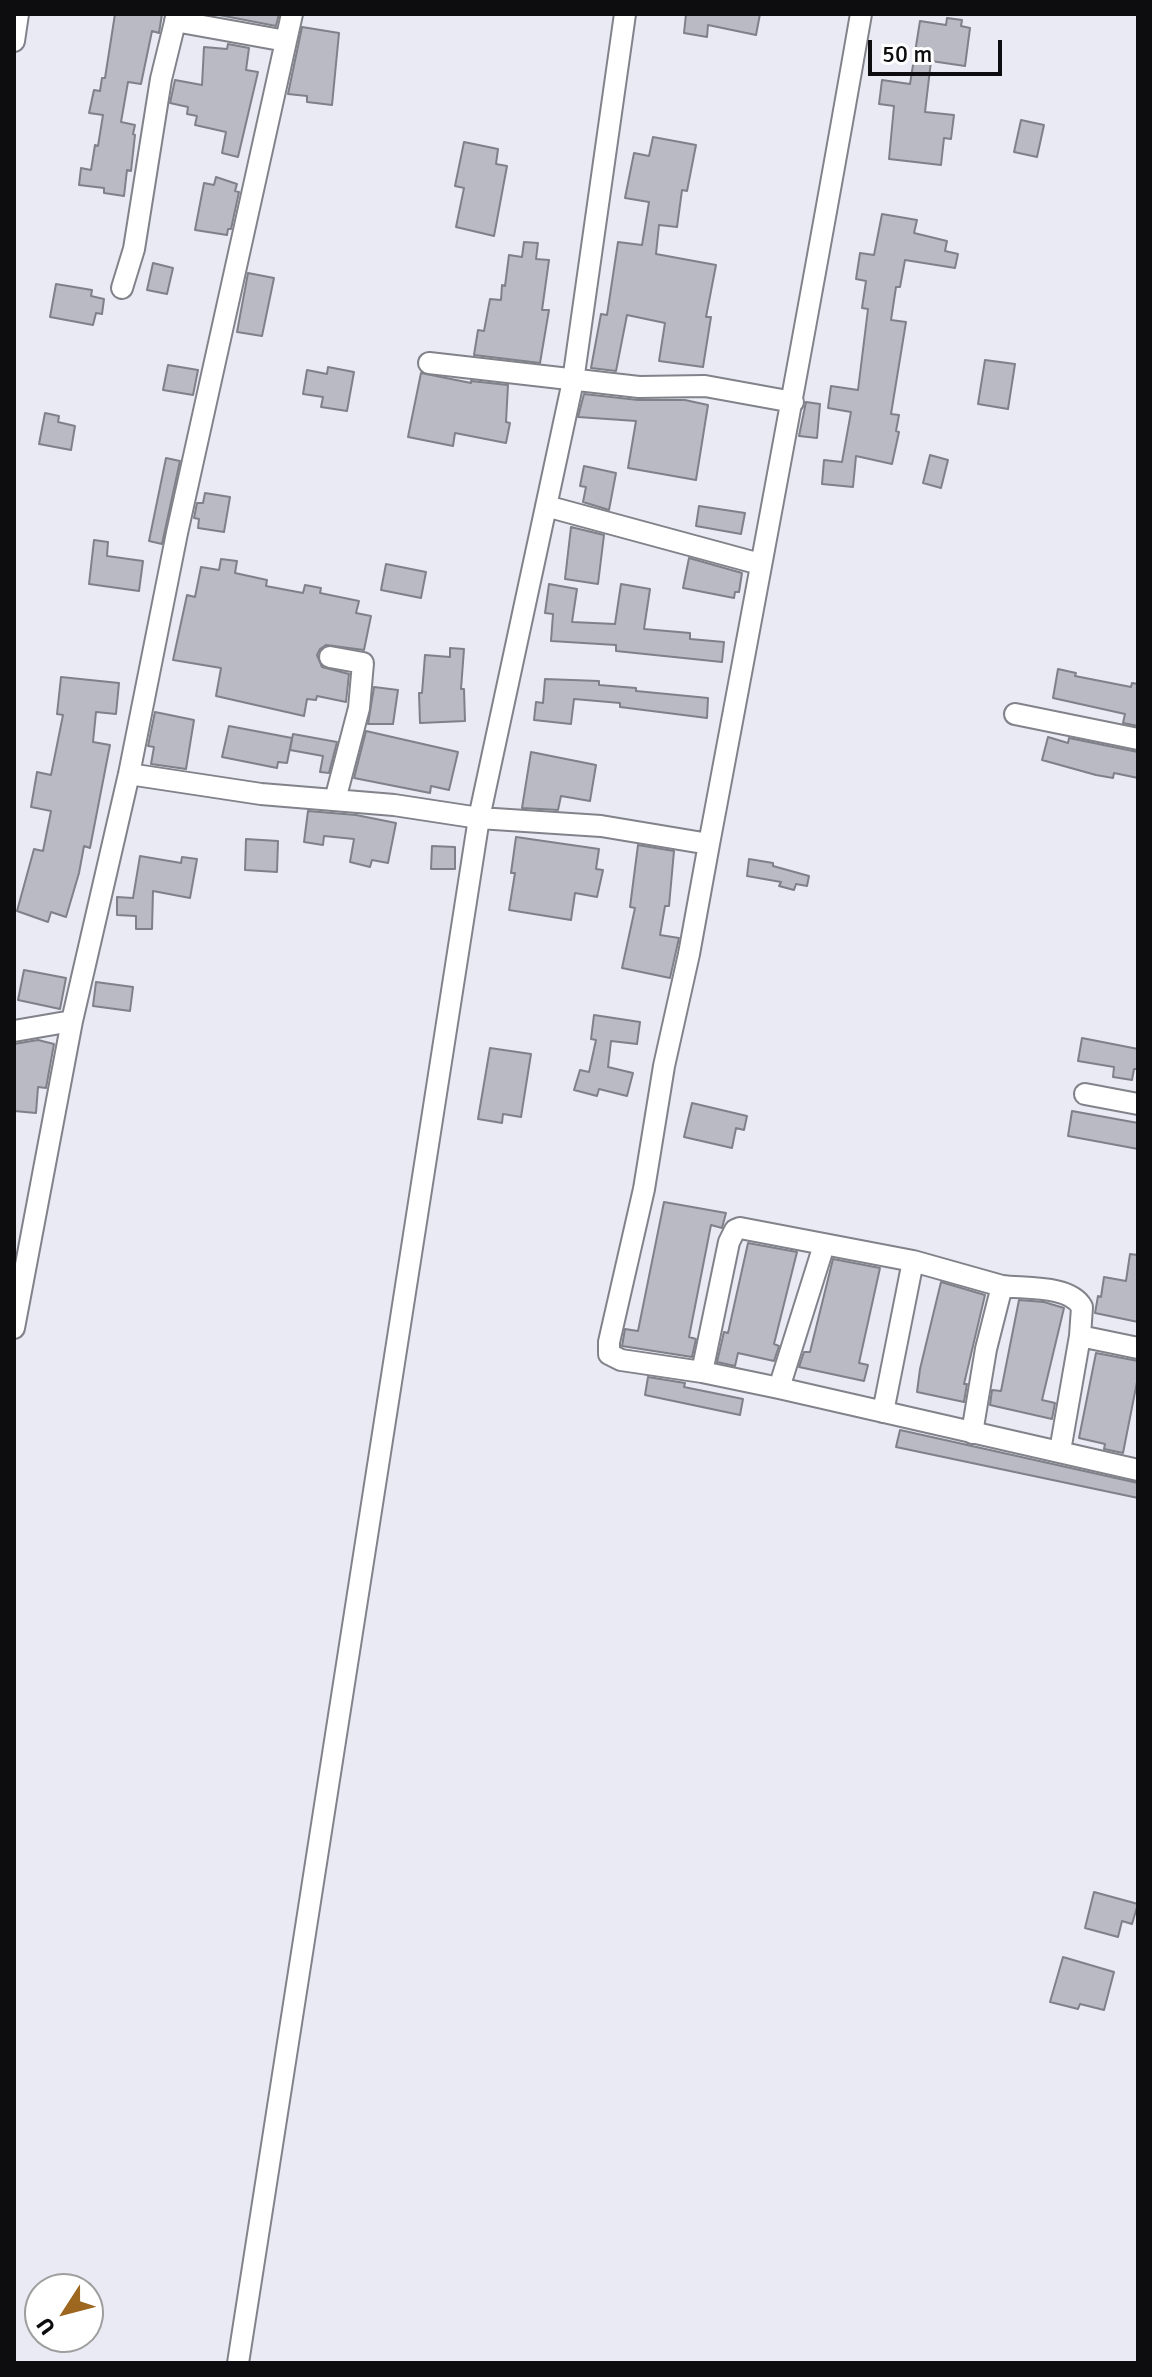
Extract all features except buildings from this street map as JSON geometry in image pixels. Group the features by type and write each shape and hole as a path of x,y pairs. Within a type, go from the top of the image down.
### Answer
{"street":[{"path":"14,41 18,14"},
{"path":"14,1328 72,1021 129,774 177,533 292,14"},
{"path":"238,2363 479,818 573,381 625,14"},
{"path":"861,14 793,402 760,564 689,954 664,1066 644,1189 608,1348 611,1356 621,1360 779,1388 1136,1470 1138,1449"},
{"path":"122,288 134,249 161,79 176,18 286,41"},
{"path":"429,363 639,387 685,385 733,389 793,402"},
{"path":"546,506 760,564"},
{"path":"330,657 363,663 359,708 335,800"},
{"path":"1015,714 1138,739"},
{"path":"129,774 261,794 394,805 479,818 601,826 709,844"},
{"path":"14,1031 72,1021"},
{"path":"1085,1094 1138,1104"},
{"path":"702,1372 729,1242 735,1230 750,1229 913,1261 1002,1286 1053,1291 1073,1297 1082,1307 1080,1336 1060,1451"},
{"path":"779,1388 824,1245"},
{"path":"883,1412 913,1261"},
{"path":"972,1433 986,1349 1002,1286"},
{"path":"1080,1336 1138,1348"}]}
